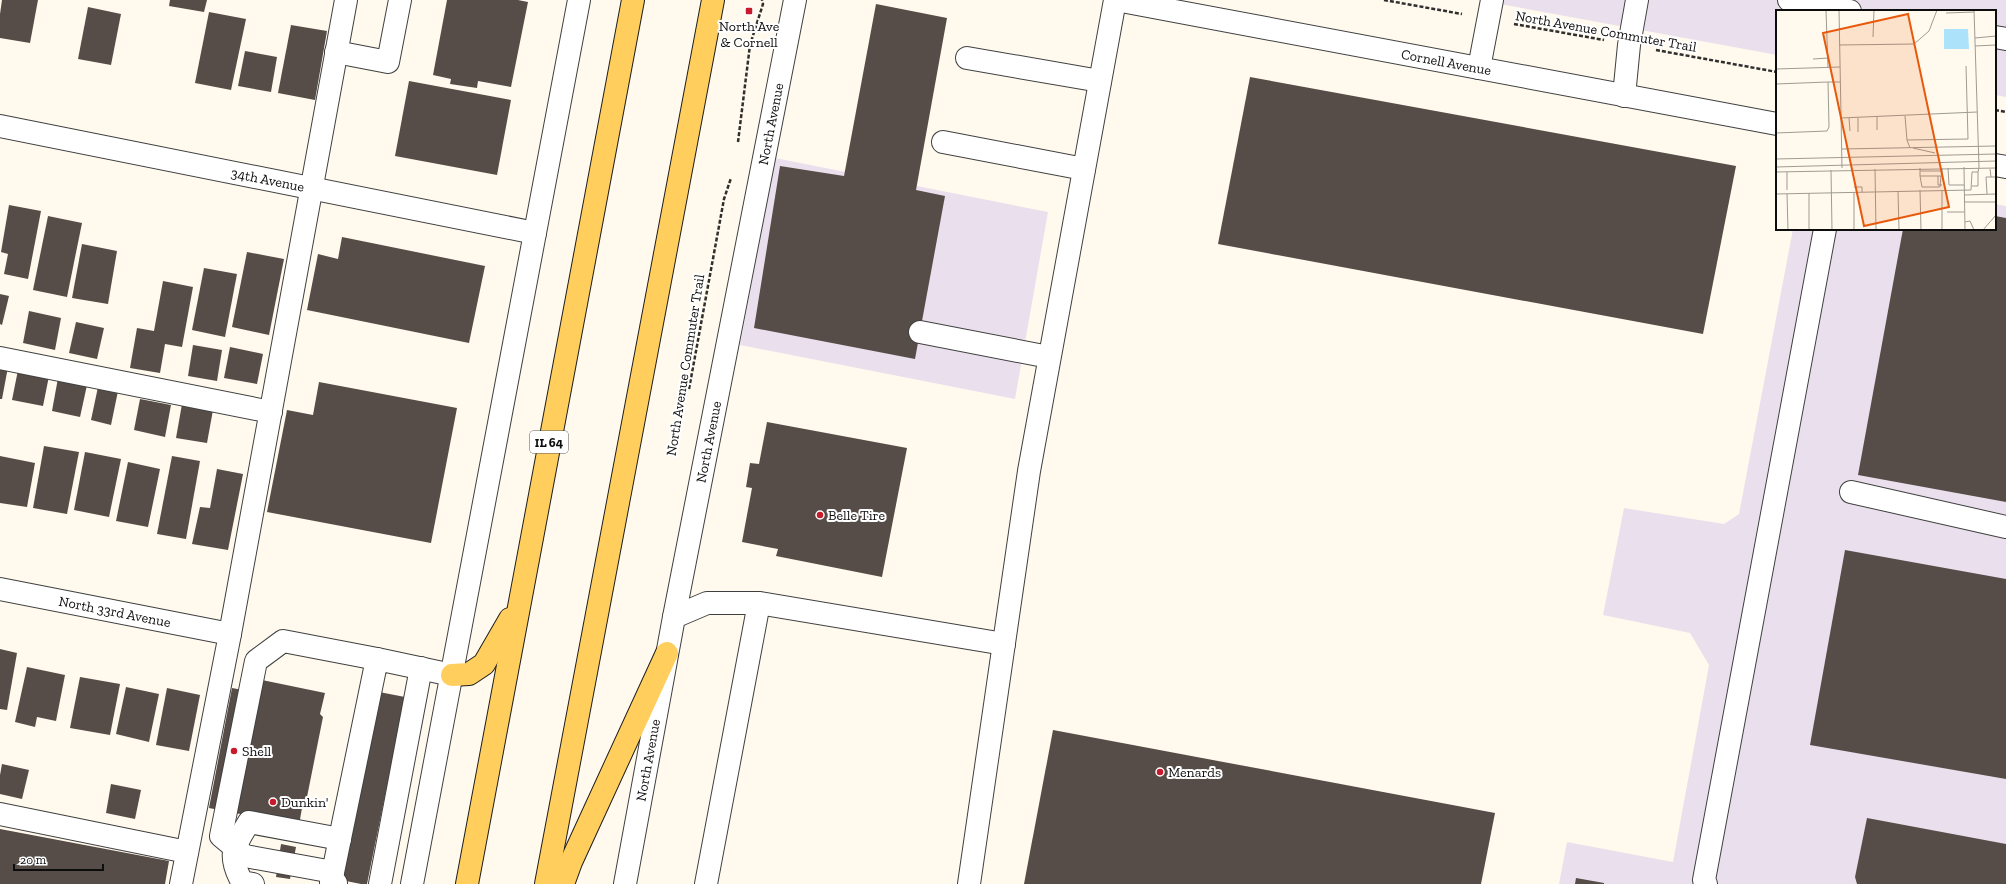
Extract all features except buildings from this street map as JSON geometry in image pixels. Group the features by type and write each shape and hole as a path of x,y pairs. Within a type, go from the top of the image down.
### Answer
{"main road":[{"name":"IL 64","path":"467,884 633,0"},
{"path":"546,884 713,0"},
{"path":"452,675 469,674 484,664 518,606"},
{"path":"563,884 571,862 667,653"}],"street":[{"path":"181,884 230,634 346,0"},
{"path":"336,52 388,62 400,0"},
{"path":"412,884 579,0"},
{"name":"North Avenue","path":"624,884 667,653 795,0"},
{"path":"969,884 1029,472 1115,0"},
{"name":"Cornell Avenue","path":"1115,0 1776,124"},
{"path":"1624,96 1629,45 1638,0"},
{"path":"1789,0 1844,10"},
{"path":"1479,68 1490,10"},
{"path":"1996,37 2006,39"},
{"path":"967,58 1100,81"},
{"name":"34th Avenue","path":"0,126 535,233"},
{"path":"943,142 1084,169"},
{"path":"1996,165 2006,167"},
{"path":"1706,884 1704,880 1708,857 1825,230"},
{"path":"920,332 1049,357"},
{"path":"0,358 271,412"},
{"path":"1851,492 2006,527"},
{"name":"North 33rd Avenue","path":"0,589 230,634"},
{"path":"674,617 707,603 759,604 1004,644"},
{"path":"706,884 759,604"},
{"path":"377,659 340,838 334,881 246,856 221,836 256,661 283,641 377,659 452,675"},
{"path":"380,884 421,668"},
{"path":"0,814 187,852"},
{"path":"253,884 242,882 234,867 234,847 249,822 340,838"}],"path":[{"path":"738,146 750,45 763,4 762,0"},
{"name":"North Avenue Commuter Trail","path":"1384,0 1490,10 1629,45 1776,72"},
{"path":"1996,110 2006,112"},
{"name":"North Avenue Commuter Trail","path":"688,396 722,207 731,176"}],"shaded area":[{"path":"1478,0 2006,0 2006,97 1996,95 1996,10 1776,10 1776,55"},
{"path":"775,158 1048,212 1015,399 740,345"},
{"path":"1996,204 2006,206 2006,884 1559,884 1567,842 1673,862 1709,665 1690,633 1603,615 1624,508 1724,524 1739,514 1793,230 1996,230"}],"place":[{"name":"North Ave & Cornell","path":"749,11"},
{"name":"Belle Tire","path":"820,515"},
{"name":"Shell","path":"234,751"},
{"name":"Menards","path":"1160,772"},
{"name":"Dunkin'","path":"273,802"}]}
